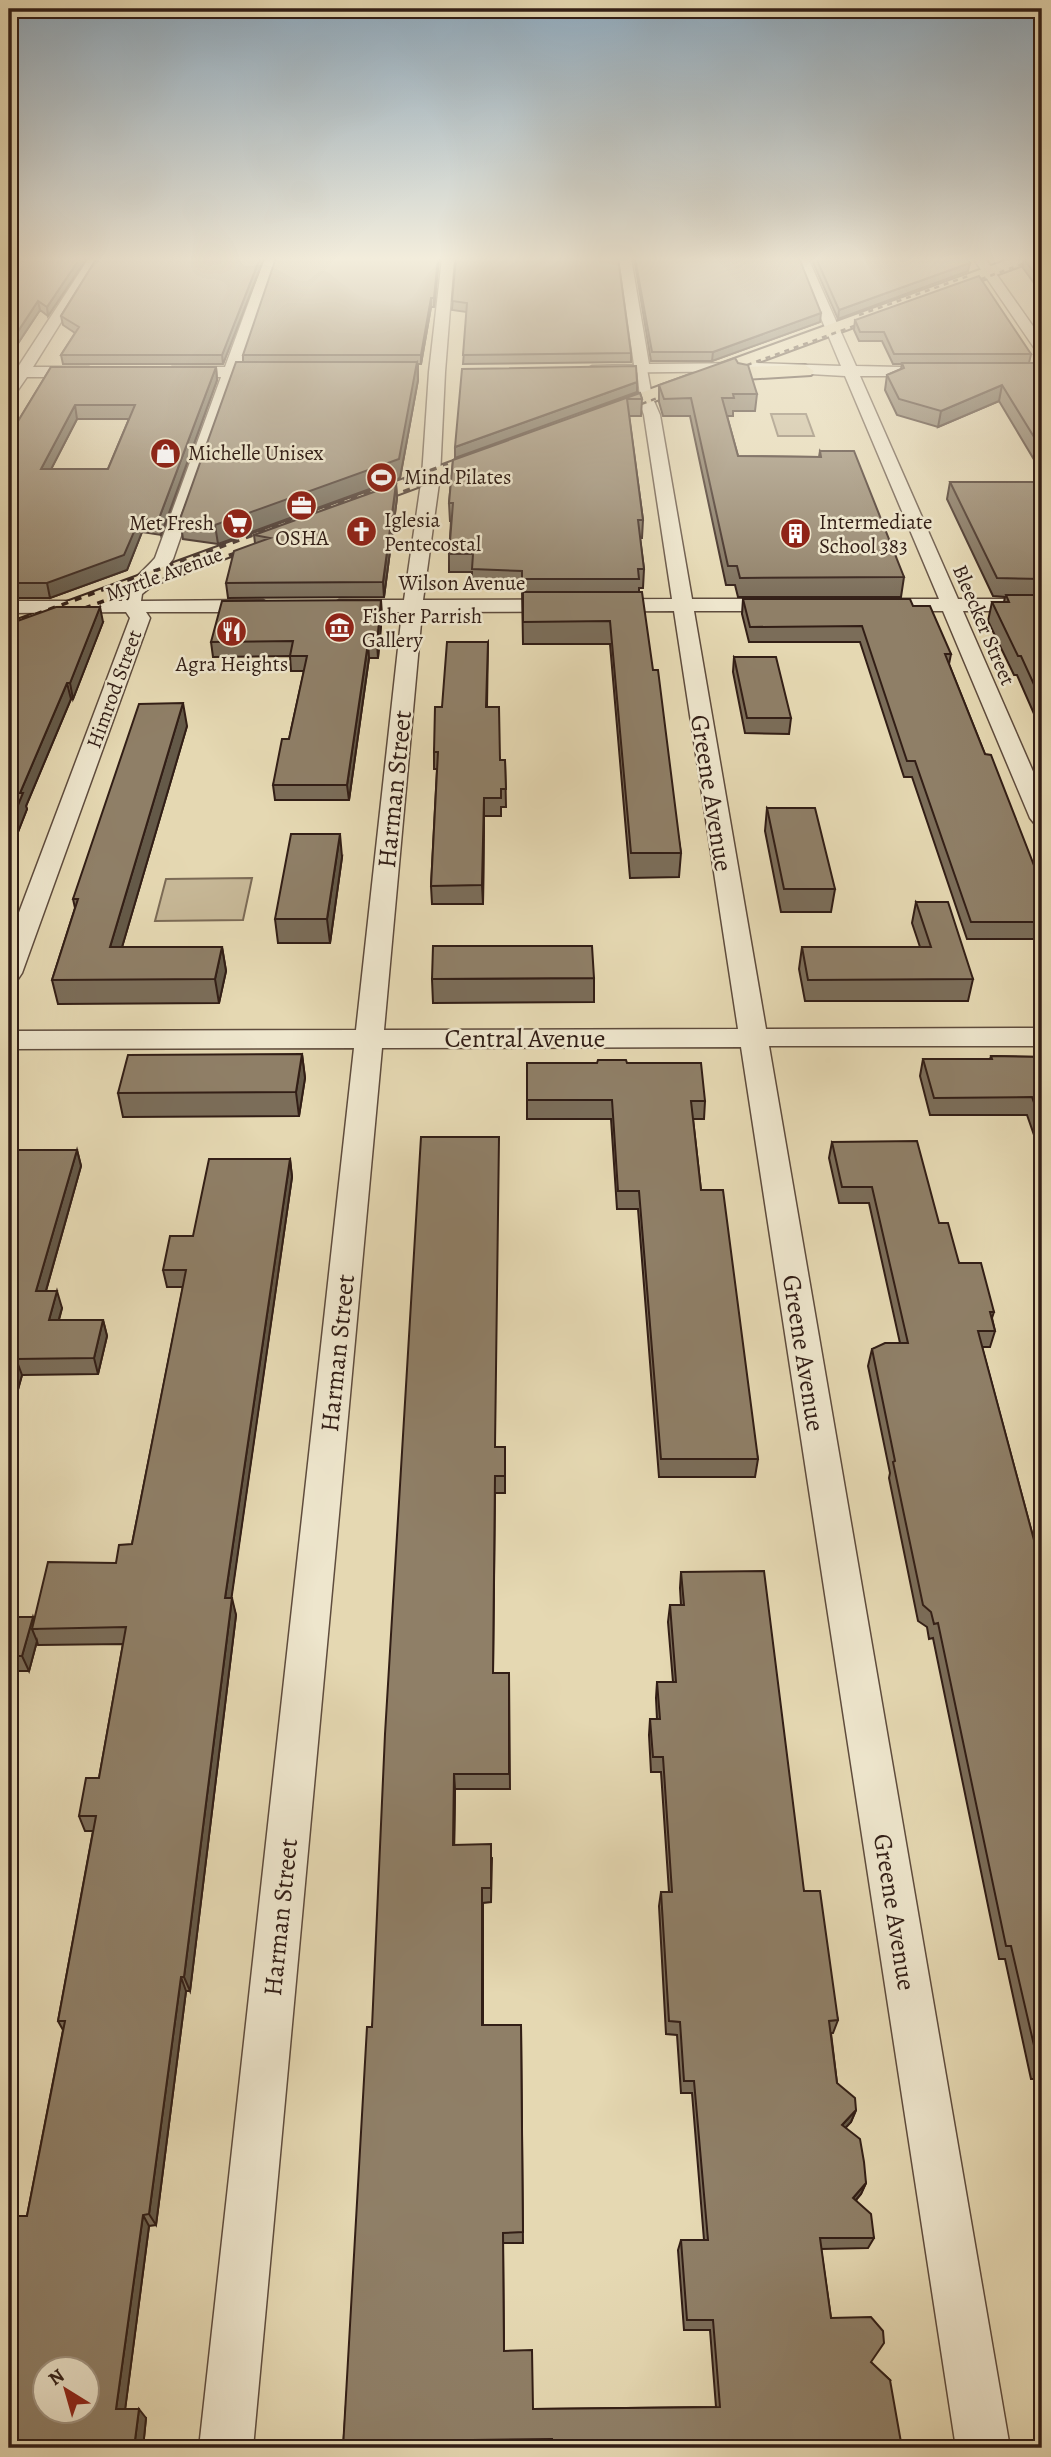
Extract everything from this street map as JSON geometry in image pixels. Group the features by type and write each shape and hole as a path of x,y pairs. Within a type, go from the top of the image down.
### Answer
{"main road":[{"path":"569,425 644,383 705,373"},
{"name":"Myrtle Avenue","path":"9,631 518,444"}],"street":[{"path":"9,394 16,373"},
{"name":"Himrod Street","path":"9,974 140,618 131,606 132,592 164,559 230,373"},
{"name":"Harman Street","path":"226,2448 413,605 430,475 435,373"},
{"path":"586,373 644,383 705,373"},
{"name":"Greene Avenue","path":"642,373 651,408 983,2448"},
{"name":"Bleecker Street","path":"852,373 1042,818"},
{"name":"Wilson Avenue","path":"318,606 799,605"},
{"path":"854,605 1042,605"},
{"path":"9,607 276,606"},
{"name":"Central Avenue","path":"9,1040 1042,1037"}],"shaded area":[{"path":"771,414 806,414 814,436 778,436"},
{"path":"252,878 243,920 155,921 166,879"}],"building":[{"path":"48,373 214,373 158,521 140,518 124,555 47,583 9,583 9,436","holes":["75,405 135,405 108,469 41,469"]},
{"path":"232,373 415,373 399,459 215,525 180,519"},
{"path":"462,373 636,373 637,382 455,447"},
{"name":"Intermediate School 383","path":"694,373 750,373 757,394 733,394 734,398 722,398 738,456 821,457 820,451 854,451 904,577 740,578 737,566 728,566 691,398 664,399 659,385"},
{"path":"893,373 1041,373 1042,450 1002,385 941,411 899,399 887,375"},
{"path":"640,393 642,399 627,399 643,520 638,520 644,569 638,569 639,579 522,579 522,571 472,569 473,554 449,554 453,503 449,503 453,460"},
{"path":"950,482 1042,482 1042,579 997,578"},
{"path":"396,484 383,582 226,583 234,551 270,538 254,535"},
{"path":"523,592 642,592 653,670 658,670 681,853 631,853 610,621 523,622"},
{"path":"1006,595 1042,595 1042,702 992,602 1009,602"},
{"path":"743,599 910,599 913,606 930,606 951,654 945,654 985,754 991,755 1042,886 1042,922 971,922 915,761 907,761 862,626 750,627"},
{"path":"381,600 377,643 368,643 347,785 273,785 282,739 289,739 307,656 290,656 293,641 211,642 222,601"},
{"path":"56,607 100,607 70,683 67,683 20,793 23,793 9,827 9,624"},
{"path":"447,642 488,642 486,707 499,707 500,760 505,760 506,789 501,789 501,798 484,798 482,885 431,886 438,752 434,752 435,707 442,707"},
{"path":"734,657 776,657 791,718 747,718"},
{"path":"183,703 110,947 222,947 215,979 52,980 78,899 73,899 139,704"},
{"path":"767,808 815,808 835,889 784,889"},
{"path":"291,834 340,834 327,919 275,919"},
{"path":"916,902 948,902 973,979 808,980 802,947 931,947"},
{"path":"433,946 592,946 594,978 432,979"},
{"path":"302,1054 296,1092 118,1093 128,1055"},
{"path":"991,1056 1042,1057 1042,1126 1032,1097 934,1098 923,1059 992,1059"},
{"path":"598,1060 626,1060 627,1063 701,1063 705,1101 691,1101 701,1190 723,1190 758,1459 661,1459 639,1191 618,1191 612,1100 527,1100 527,1063 597,1063"},
{"path":"421,1137 499,1137 495,1447 505,1447 505,1476 495,1476 493,1673 509,1673 509,1774 454,1774 453,1845 491,1844 491,1888 482,1888 482,2025 521,2025 523,2232 503,2233 504,2351 532,2350 533,2409 720,2407 713,2320 687,2320 681,2240 708,2240 694,2081 684,2081 680,2022 669,2021 661,1892 672,1892 663,1757 653,1757 650,1719 660,1719 657,1682 676,1682 670,1605 684,1605 681,1572 764,1571 804,1891 820,1891 838,2020 829,2021 837,2083 855,2098 856,2110 842,2125 860,2139 866,2183 853,2198 871,2214 874,2238 820,2238 831,2318 871,2317 883,2331 884,2343 871,2362 890,2380 902,2448 552,2448 552,2439 473,2440 473,2448 343,2448 367,2027 372,2027 385,1734"},
{"path":"917,1141 939,1223 948,1223 959,1263 981,1263 994,1312 990,1312 995,1331 978,1331 1042,1570 1042,2067 1039,2067 1011,1946 1006,1946 938,1623 934,1624 931,1612 923,1605 872,1349 885,1343 908,1343 872,1187 842,1187 832,1142"},
{"path":"9,1150 77,1150 36,1291 57,1291 49,1320 103,1320 94,1358 16,1359 9,1385"},
{"path":"209,1159 290,1159 225,1598 232,1598 184,1977 181,1977 149,2214 143,2215 116,2409 139,2409 134,2448 9,2448 9,2216 27,2216 65,2021 58,2021 96,1816 79,1816 86,1778 99,1778 126,1627 32,1629 48,1562 116,1563 119,1545 132,1544 186,1270 163,1270 170,1236 193,1236"},
{"path":"9,1617 33,1617 22,1656 9,1656"}],"railway":[{"path":"623,411 676,391"},
{"path":"9,624 448,464"},
{"path":"377,501 469,468"},
{"path":"71,613 252,547"}],"place":[{"name":"Michelle Unisex","path":"165,453"},
{"name":"Mind Pilates","path":"381,477"},
{"name":"OSHA","path":"302,506"},
{"name":"Met Fresh","path":"237,523"},
{"name":"Iglesia Pentecostal","path":"361,532"},
{"name":"Intermediate School 383","path":"796,534"},
{"name":"Fisher Parrish Gallery","path":"339,628"},
{"name":"Agra Heights","path":"232,632"}]}
